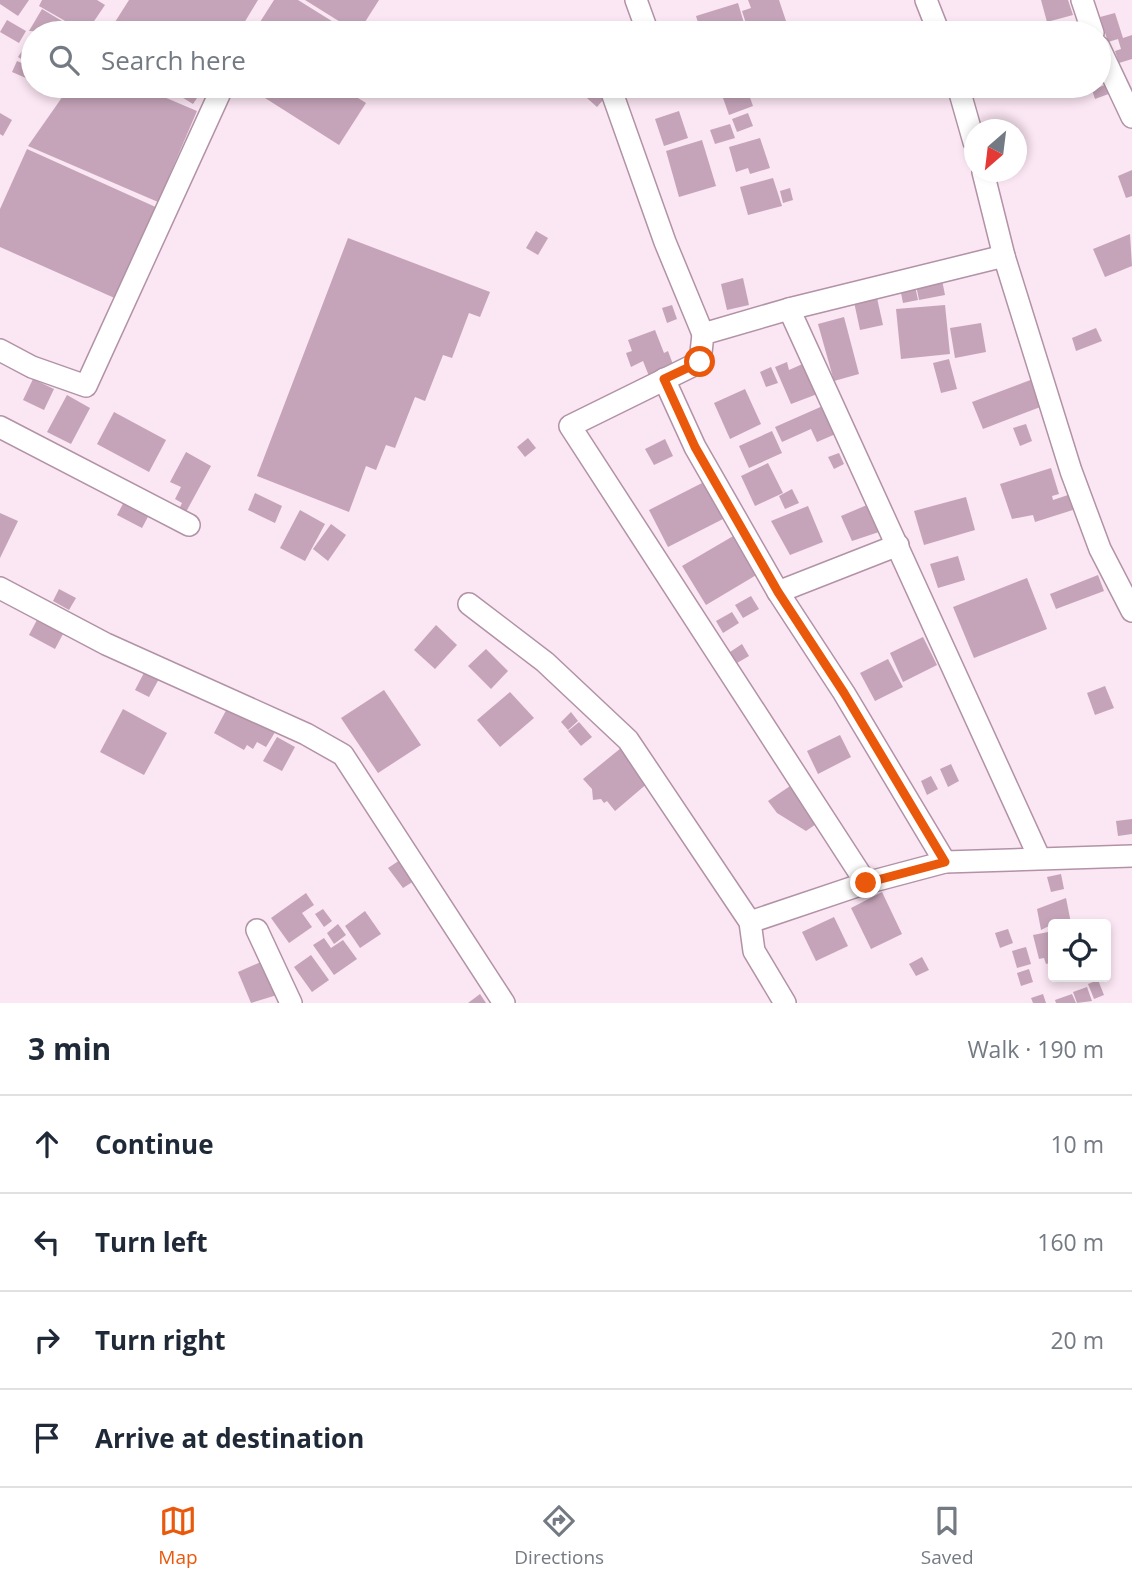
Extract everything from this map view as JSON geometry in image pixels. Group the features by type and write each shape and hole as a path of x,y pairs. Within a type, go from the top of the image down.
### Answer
{"street":[{"path":"636,0 644,21"},
{"path":"926,0 934,21"},
{"path":"1082,0 1089,21"},
{"path":"1111,72 1132,117"},
{"path":"0,350 32,367 86,386 218,98"},
{"path":"614,98 665,242 703,334 700,362 570,426 866,883"},
{"path":"962,98 968,119"},
{"path":"986,182 1004,256 1071,471 1100,549 1132,611"},
{"path":"703,334 789,309 1004,256"},
{"path":"789,309 1038,858"},
{"path":"664,379 695,447 778,592 844,693 945,862"},
{"path":"0,427 189,525"},
{"path":"778,592 898,545"},
{"path":"0,588 106,644 306,734 343,755 504,1003"},
{"path":"469,604 545,662 628,740 750,922 754,951 785,1003"},
{"path":"750,922 866,883 945,862 1132,856"},
{"path":"257,930 291,1003"}],"building":[{"path":"0,0 29,0 18,16 0,4"},
{"path":"42,0 97,0 105,5 94,21 65,21 39,6"},
{"path":"129,0 258,0 245,21 116,21"},
{"path":"274,0 298,0 332,21 261,21"},
{"path":"305,0 379,0 366,21 339,21"},
{"path":"748,0 779,0 786,21 745,21 742,11 751,8"},
{"path":"1041,0 1068,0 1073,15 1047,21"},
{"path":"738,3 743,21 697,21 696,16"},
{"path":"42,9 62,21 35,21"},
{"path":"1115,13 1123,38 1132,35 1132,59 1119,63 1115,51 1121,49 1118,39 1111,41 1111,21 1101,21 1100,17"},
{"path":"7,20 21,28 21,40 19,43 0,32"},
{"path":"17,61 21,63 21,76 12,72"},
{"path":"62,98 166,98 197,111 158,202 28,146"},
{"path":"183,98 197,98 193,104"},
{"path":"265,98 358,98 366,103 339,145"},
{"path":"587,98 605,98 597,107"},
{"path":"723,98 750,98 753,106 729,115"},
{"path":"679,111 688,138 664,146 655,119"},
{"path":"0,113 12,120 3,136 0,134"},
{"path":"748,113 753,126 737,132 732,119"},
{"path":"730,124 735,138 715,144 710,130"},
{"path":"760,138 770,168 750,174 748,168 736,172 729,147"},
{"path":"702,140 716,186 679,197 666,151"},
{"path":"27,149 160,209 119,300 0,247 0,209"},
{"path":"1132,170 1132,196 1126,198 1118,176"},
{"path":"773,178 782,206 748,215 740,187"},
{"path":"790,188 793,200 783,203 780,191"},
{"path":"536,231 548,238 538,255 526,248"},
{"path":"1130,234 1132,266 1105,277 1093,249"},
{"path":"348,238 490,292 480,317 469,313 452,358 443,355 425,401 415,397 395,448 386,445 376,470 366,466 349,512 257,476"},
{"path":"743,278 749,305 727,310 721,284"},
{"path":"942,280 945,295 919,300 916,285"},
{"path":"915,286 918,300 903,303 900,288"},
{"path":"877,298 883,325 860,330 854,302"},
{"path":"672,305 677,319 667,323 662,308"},
{"path":"945,305 950,354 901,359 896,309"},
{"path":"844,317 859,374 834,381 818,324"},
{"path":"981,323 986,352 955,358 950,328"},
{"path":"1096,328 1102,341 1076,351 1072,338"},
{"path":"655,330 664,353 668,351 674,367 649,376 643,361 631,367 626,353 632,351 628,340"},
{"path":"949,359 957,389 941,393 933,363"},
{"path":"787,362 789,370 807,362 820,393 791,404 775,367"},
{"path":"771,367 778,383 766,387 760,372"},
{"path":"33,379 54,389 44,410 23,400"},
{"path":"1033,379 1043,406 983,429 972,402"},
{"path":"745,389 761,424 730,439 714,403"},
{"path":"67,395 90,408 71,444 47,432"},
{"path":"825,405 838,433 817,442 811,429 782,442 775,427"},
{"path":"114,412 166,440 149,472 97,444"},
{"path":"1026,424 1032,441 1020,446 1013,428"},
{"path":"772,431 782,453 749,468 739,446"},
{"path":"528,438 536,448 525,457 517,447"},
{"path":"665,439 673,456 654,465 645,449"},
{"path":"186,452 211,466 186,512 179,509 182,503 175,499 181,487 170,482"},
{"path":"839,453 844,464 834,469 828,457"},
{"path":"768,463 783,493 755,506 741,476"},
{"path":"1051,468 1059,494 1052,496 1053,500 1071,494 1076,509 1035,522 1033,515 1012,519 1000,484"},
{"path":"704,482 723,519 668,547 649,510"},
{"path":"792,489 799,503 785,509 779,496"},
{"path":"255,493 282,506 275,523 248,510"},
{"path":"966,497 975,530 924,545 914,511"},
{"path":"125,500 150,513 142,528 117,515"},
{"path":"867,505 879,532 852,541 841,516"},
{"path":"808,506 823,542 790,555 771,521"},
{"path":"300,510 325,524 305,561 280,548"},
{"path":"0,513 18,521 0,558"},
{"path":"331,524 346,535 328,561 313,549"},
{"path":"735,535 758,574 706,605 682,566"},
{"path":"958,556 965,580 938,588 930,564"},
{"path":"1098,575 1104,591 1056,609 1050,594"},
{"path":"1027,578 1047,629 974,658 953,607"},
{"path":"59,589 76,598 69,610 53,601"},
{"path":"751,596 759,609 743,618 735,605"},
{"path":"732,612 739,623 723,633 716,621"},
{"path":"38,618 64,632 55,649 29,635"},
{"path":"436,625 457,645 435,669 414,650"},
{"path":"923,637 937,665 903,682 890,653"},
{"path":"742,644 749,656 737,663 730,652"},
{"path":"486,649 508,671 491,689 468,666"},
{"path":"888,659 903,687 875,701 860,673"},
{"path":"146,669 160,677 149,697 135,690"},
{"path":"1105,686 1114,708 1095,715 1087,693"},
{"path":"384,690 421,745 378,773 341,718"},
{"path":"510,692 534,718 500,747 477,720"},
{"path":"230,703 277,729 266,747 257,742 253,749 247,745 244,750 214,733"},
{"path":"123,709 167,733 144,775 100,752"},
{"path":"571,712 578,721 568,730 561,722"},
{"path":"579,722 592,737 581,746 568,731"},
{"path":"840,735 851,757 818,774 807,751"},
{"path":"277,737 295,747 282,771 263,761"},
{"path":"621,748 649,782 615,811 607,801 604,803 601,799 593,800 592,789 583,779"},
{"path":"951,764 959,781 948,787 940,769"},
{"path":"931,776 938,789 927,795 921,781"},
{"path":"796,782 822,820 806,831 777,813 768,801"},
{"path":"1132,819 1132,834 1118,836 1116,821"},
{"path":"400,860 414,881 403,888 388,868"},
{"path":"1061,874 1064,889 1051,892 1047,877"},
{"path":"882,892 902,934 871,949 851,908"},
{"path":"306,893 314,905 302,913 312,927 289,943 271,918"},
{"path":"1066,898 1070,919 1048,919 1048,926 1041,930 1037,909"},
{"path":"323,909 332,921 324,927 315,914"},
{"path":"365,911 381,934 360,948 345,926"},
{"path":"834,917 848,946 816,961 802,932"},
{"path":"338,924 346,935 334,944 327,933"},
{"path":"1008,929 1013,943 1000,948 995,933"},
{"path":"1048,932 1048,963 1044,958 1039,959 1033,935"},
{"path":"324,938 331,948 343,940 357,959 334,975 313,945"},
{"path":"1026,947 1031,964 1017,968 1012,951"},
{"path":"311,955 329,980 312,992 294,967"},
{"path":"922,957 929,970 916,976 909,964"},
{"path":"263,961 277,995 251,1003 238,972"},
{"path":"1029,969 1033,982 1021,986 1017,973"},
{"path":"1099,982 1104,995 1094,999 1088,984"},
{"path":"1087,987 1092,1001 1077,1003 1073,992"},
{"path":"480,994 486,1003 468,1003"},
{"path":"1043,994 1046,1003 1033,1003 1031,998"},
{"path":"1072,994 1076,1003 1056,1003 1055,1000"}],"route":[{"path":"700,362 664,379 695,447 778,592 844,693 945,862 866,883"}]}
